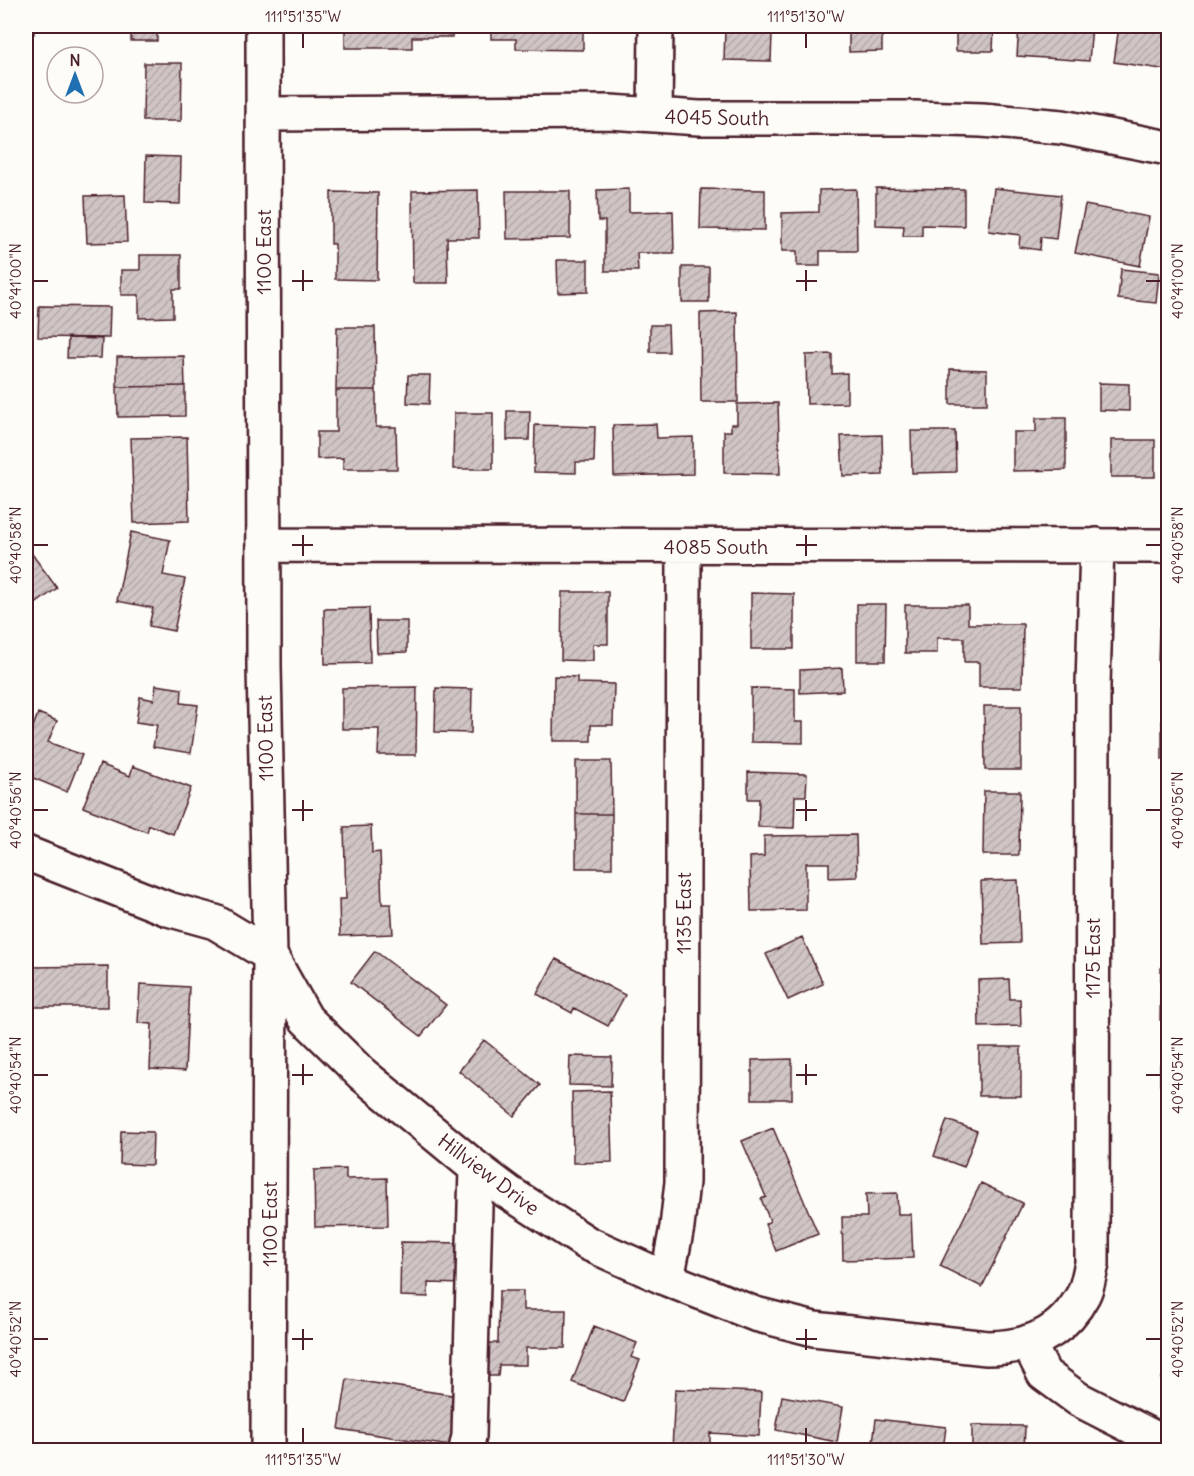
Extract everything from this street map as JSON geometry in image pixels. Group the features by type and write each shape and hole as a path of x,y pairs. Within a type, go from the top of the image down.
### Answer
{"street":[{"name":"1100 East","path":"263,26 264,677 270,956 268,1450"},
{"path":"655,115 656,26"},
{"name":"4045 South","path":"262,114 610,112 699,118 982,120 1062,127 1168,148"},
{"name":"4085 South","path":"264,545 1168,546"},
{"name":"1175 East","path":"1028,1342 1047,1334 1065,1322 1084,1294 1092,1264 1093,697 1097,545"},
{"name":"1135 East","path":"667,1279 677,1227 682,1182 684,546"},
{"name":"Hillview Drive","path":"26,853 168,909 215,922 270,956 306,1019 362,1074 476,1168 508,1192 587,1243 667,1279 755,1314 814,1329 987,1348 1009,1348 1028,1342"},
{"path":"466,1450 469,1436 476,1168"},
{"path":"1028,1342 1044,1374 1052,1380 1078,1398 1168,1446"}],"building":[{"path":"26,26 34,26 34,34 26,34"},
{"path":"131,26 157,26 157,41 131,41"},
{"path":"345,26 452,26 452,37 412,37 412,48 345,48"},
{"path":"491,26 583,26 583,50 516,49 516,39 491,39"},
{"path":"735,26 777,26 777,34 772,34 771,61 724,60 725,29 735,30"},
{"path":"800,26 882,26 882,51 849,52 849,27 800,28"},
{"path":"956,26 994,26 993,51 956,51"},
{"path":"1019,26 1092,26 1089,61 1017,56"},
{"path":"1119,26 1168,28 1168,70 1114,62"},
{"path":"144,63 182,63 181,121 143,121"},
{"path":"146,156 181,157 180,204 145,203"},
{"path":"876,188 964,189 964,226 922,225 922,236 903,236 904,226 876,225"},
{"path":"994,188 1061,195 1056,239 1041,237 1040,250 1019,247 1020,235 989,231"},
{"path":"629,189 629,212 673,211 674,253 637,253 638,271 605,271 605,221 598,221 597,190"},
{"path":"701,189 765,190 765,230 700,229"},
{"path":"856,189 857,251 820,251 820,266 797,266 797,251 782,251 782,213 819,212 819,190"},
{"path":"478,190 479,238 447,238 448,283 413,283 412,191"},
{"path":"506,191 570,191 570,238 507,239"},
{"path":"331,192 378,193 377,280 335,279 335,244 331,244"},
{"path":"125,195 127,242 87,243 85,196"},
{"path":"1085,205 1149,217 1140,266 1075,253"},
{"path":"140,255 181,255 181,289 173,289 173,317 139,318 139,295 121,295 121,270 140,270"},
{"path":"557,260 588,260 588,292 558,293"},
{"path":"682,267 709,267 709,302 682,302"},
{"path":"1121,269 1159,273 1156,303 1118,299"},
{"path":"39,306 110,307 109,338 38,337"},
{"path":"737,312 738,402 701,402 700,313"},
{"path":"650,325 668,325 669,352 650,352"},
{"path":"337,327 375,327 376,390 336,390"},
{"path":"68,338 102,339 101,358 67,358"},
{"path":"832,354 832,374 847,373 847,403 807,404 806,355"},
{"path":"184,356 185,386 117,387 117,357"},
{"path":"950,369 987,370 987,404 950,404"},
{"path":"408,375 430,375 429,404 407,403"},
{"path":"1099,383 1129,384 1129,411 1099,410"},
{"path":"185,386 185,416 118,417 117,387"},
{"path":"336,390 376,390 376,427 396,427 397,469 343,469 343,458 317,459 317,432 336,432"},
{"path":"778,403 780,474 724,473 724,431 731,431 731,424 737,424 737,404"},
{"path":"507,411 530,411 529,440 507,440"},
{"path":"454,413 493,413 493,469 453,469"},
{"path":"1036,418 1066,418 1066,470 1013,471 1013,432 1036,432"},
{"path":"656,424 657,438 693,437 693,474 614,476 613,425"},
{"path":"535,425 595,427 594,462 576,462 576,473 534,472"},
{"path":"911,431 955,431 956,472 912,473"},
{"path":"882,435 883,475 843,476 841,436"},
{"path":"187,437 189,521 134,523 131,438"},
{"path":"1111,440 1155,440 1155,477 1111,477"},
{"path":"131,532 170,540 163,575 185,579 174,631 149,626 153,608 117,601"},
{"path":"32,554 57,588 34,605 26,594 26,559"},
{"path":"562,592 608,592 608,644 593,644 593,661 561,660"},
{"path":"751,593 794,594 794,649 751,649"},
{"path":"857,604 886,604 885,661 857,661"},
{"path":"905,605 968,605 968,624 1023,624 1022,687 979,687 979,662 964,662 964,638 937,638 937,653 905,653"},
{"path":"369,608 370,663 325,664 324,609"},
{"path":"376,621 407,621 407,652 377,653"},
{"path":"1159,627 1168,627 1168,663 1158,663"},
{"path":"842,668 843,691 800,693 800,670"},
{"path":"554,676 577,677 577,683 614,684 613,725 591,725 591,741 553,741"},
{"path":"156,685 182,689 181,703 198,705 191,753 153,747 157,725 136,722 140,697 154,700"},
{"path":"417,687 416,755 378,755 379,729 342,729 342,688"},
{"path":"436,688 472,689 471,733 435,732"},
{"path":"751,688 795,689 795,722 803,722 803,743 751,742"},
{"path":"1162,694 1168,694 1168,759 1162,759"},
{"path":"984,706 1021,706 1021,770 985,770"},
{"path":"38,713 57,721 48,742 82,755 67,792 26,775 26,728 32,730"},
{"path":"576,761 611,761 612,814 576,814"},
{"path":"100,764 130,776 133,766 191,788 173,834 149,825 147,832 83,807"},
{"path":"748,772 807,774 806,796 795,796 794,828 758,827 759,799 748,799"},
{"path":"1164,787 1168,787 1168,851 1164,851"},
{"path":"984,791 1020,791 1019,855 983,855"},
{"path":"576,814 612,814 612,868 576,868"},
{"path":"371,826 372,853 380,852 382,904 391,904 393,934 340,936 339,899 346,899 344,827"},
{"path":"856,835 857,877 829,878 829,863 806,863 806,910 751,911 750,857 764,856 764,836"},
{"path":"1018,880 1020,943 983,944 981,881"},
{"path":"802,937 823,984 788,1000 766,954"},
{"path":"375,951 446,1005 421,1036 351,982"},
{"path":"556,959 625,995 608,1026 574,1008 572,1013 537,994"},
{"path":"108,966 108,1007 29,1007 29,967"},
{"path":"1161,968 1168,968 1168,1020 1160,1020"},
{"path":"1009,979 1010,999 1020,999 1021,1026 979,1027 978,980"},
{"path":"140,984 189,987 185,1071 150,1069 152,1024 138,1023"},
{"path":"484,1040 540,1085 514,1116 459,1071"},
{"path":"979,1047 1021,1047 1021,1096 979,1096"},
{"path":"570,1056 612,1057 611,1086 569,1085"},
{"path":"792,1059 792,1099 752,1099 752,1060"},
{"path":"1160,1064 1168,1064 1168,1085 1160,1085"},
{"path":"610,1091 612,1162 573,1163 572,1092"},
{"path":"947,1120 977,1131 964,1167 934,1156"},
{"path":"773,1128 818,1234 776,1251 765,1224 770,1221 761,1199 766,1197 742,1141"},
{"path":"121,1131 153,1132 152,1165 120,1164"},
{"path":"346,1169 346,1179 387,1178 388,1226 315,1227 314,1170"},
{"path":"981,1183 1023,1203 982,1287 940,1266"},
{"path":"897,1193 898,1214 911,1214 913,1258 843,1260 842,1217 867,1217 866,1194"},
{"path":"401,1242 465,1243 465,1284 428,1283 428,1297 400,1296"},
{"path":"499,1291 523,1291 523,1310 566,1310 565,1348 526,1348 526,1365 499,1365 498,1376 482,1376 482,1343 498,1343"},
{"path":"594,1326 637,1343 631,1357 640,1360 623,1402 572,1382"},
{"path":"1168,1366 1168,1383 1161,1379"},
{"path":"347,1379 458,1396 450,1446 339,1429"},
{"path":"675,1389 761,1392 759,1436 710,1433 710,1450 672,1450"},
{"path":"782,1396 843,1407 837,1442 776,1430"},
{"path":"876,1419 946,1427 943,1450 872,1450"},
{"path":"972,1425 1025,1426 1024,1450 972,1450"}]}
